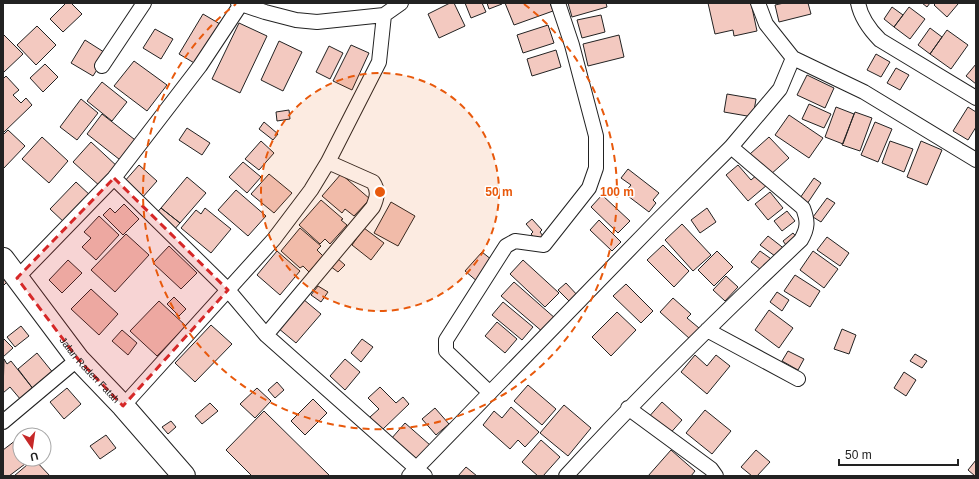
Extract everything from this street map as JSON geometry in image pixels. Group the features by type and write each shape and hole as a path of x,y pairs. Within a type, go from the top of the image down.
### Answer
{"highway":[{"name":"Jalan Raden Fatah","path":"3,259 78,359 123,406 184,476"}],"street":[{"path":"102,66 144,3"},
{"path":"17,278 114,178 200,66 240,3 265,12 296,20 317,22 384,15 401,3"},
{"path":"490,393 446,351 446,340 506,246 515,241 544,245 589,188 596,168 596,136 572,44 558,3"},
{"path":"758,3 766,24 793,58 864,92 976,160"},
{"path":"858,3 863,19 870,30 880,40 976,98"},
{"path":"123,406 274,238 311,190 328,162 379,62 384,15"},
{"path":"114,178 228,290 266,335 417,473 490,393 731,147 780,89 793,58"},
{"path":"566,476 628,408 801,240 807,229 808,219 803,208 731,147"},
{"path":"266,335 373,207 376,200 378,192 373,182 328,162"},
{"path":"707,330 798,379"},
{"path":"3,422 78,359"},
{"path":"628,408 711,469 716,476"}],"highlighted area":[{"path":"114,178 228,290 123,406 78,359 17,278"}],"building":[{"path":"66,3 71,3 82,14 63,32 50,19"},
{"path":"450,3 454,3 465,26 439,38 428,14"},
{"path":"465,3 482,3 486,12 471,18"},
{"path":"487,3 502,3 502,4 489,9"},
{"path":"505,3 550,3 553,11 514,25"},
{"path":"568,3 606,3 607,7 572,17"},
{"path":"708,3 751,3 757,31 734,36 733,30 715,34"},
{"path":"784,3 808,3 811,14 779,22 775,5"},
{"path":"922,3 930,3 927,7"},
{"path":"936,3 958,4 947,17 934,5"},
{"path":"892,7 903,15 894,27 884,19"},
{"path":"909,7 925,19 910,39 894,27"},
{"path":"203,14 220,24 196,64 179,54"},
{"path":"601,15 605,32 582,38 577,20"},
{"path":"239,23 267,36 240,93 212,79"},
{"path":"548,25 554,43 523,53 517,35"},
{"path":"37,26 56,45 36,65 17,45"},
{"path":"930,28 942,37 930,54 918,45"},
{"path":"155,29 173,39 161,59 143,48"},
{"path":"947,30 968,45 951,69 930,54"},
{"path":"3,34 23,54 4,72 3,71"},
{"path":"619,35 624,57 588,66 583,44"},
{"path":"85,40 107,54 93,76 71,63"},
{"path":"279,41 302,52 283,91 261,80"},
{"path":"351,45 369,53 352,90 333,81"},
{"path":"329,46 343,53 330,79 316,72"},
{"path":"556,50 561,67 532,76 527,59"},
{"path":"876,54 890,62 881,77 867,70"},
{"path":"134,61 167,85 147,111 114,86"},
{"path":"45,64 58,77 43,92 30,78"},
{"path":"976,64 976,84 966,76"},
{"path":"896,68 909,75 900,90 887,83"},
{"path":"807,75 834,88 825,108 797,95"},
{"path":"6,76 19,90 13,95 21,103 26,98 32,105 3,133 3,79"},
{"path":"102,82 127,102 112,121 87,101"},
{"path":"727,94 756,99 753,117 724,112"},
{"path":"81,99 98,113 77,140 60,127"},
{"path":"809,104 831,114 824,128 802,119"},
{"path":"836,107 854,114 843,144 825,137"},
{"path":"968,107 976,112 976,127 968,140 953,131"},
{"path":"289,110 290,119 277,121 276,112"},
{"path":"855,112 872,118 860,151 842,145"},
{"path":"102,114 139,143 124,163 87,134"},
{"path":"789,115 823,138 809,158 775,135"},
{"path":"264,122 278,134 273,140 259,129"},
{"path":"875,122 892,129 878,162 861,155"},
{"path":"187,128 210,143 202,155 179,140"},
{"path":"8,130 25,146 3,169 3,135"},
{"path":"42,137 68,161 49,183 22,159"},
{"path":"769,137 789,158 770,175 750,154"},
{"path":"261,141 274,153 259,170 245,159"},
{"path":"890,141 913,149 904,172 882,163"},
{"path":"921,141 942,150 927,185 907,177"},
{"path":"91,142 119,168 101,187 73,162"},
{"path":"243,162 261,177 247,193 229,177"},
{"path":"139,165 157,181 142,198 124,182"},
{"path":"738,165 751,180 758,174 767,185 748,201 726,175"},
{"path":"628,169 659,193 653,200 656,203 649,212 624,193 631,185 621,178"},
{"path":"269,174 292,193 274,213 251,194"},
{"path":"341,174 370,199 354,216 345,209 342,213 322,196"},
{"path":"187,177 206,193 180,223 161,208"},
{"path":"814,178 821,183 807,204 800,198"},
{"path":"76,182 92,197 66,224 50,209"},
{"path":"236,190 266,216 248,236 218,210"},
{"path":"770,192 783,208 768,220 755,204"},
{"path":"602,195 630,221 618,233 591,207"},
{"path":"827,198 835,203 821,222 813,217"},
{"path":"321,200 343,219 341,220 347,225 330,244 325,239 320,244 299,225"},
{"path":"391,202 415,216 398,246 374,233"},
{"path":"124,204 139,219 123,235 103,215 110,208 115,213"},
{"path":"161,208 180,223 172,232 154,216"},
{"path":"205,208 231,229 211,253 181,228 196,210 201,214"},
{"path":"707,208 716,222 700,233 691,220"},
{"path":"787,211 795,221 782,231 774,221"},
{"path":"99,216 119,235 96,260 82,247 91,238 84,232"},
{"path":"532,219 542,230 540,232 543,236 537,241 531,234 533,232 526,224"},
{"path":"599,220 621,242 612,251 590,230"},
{"path":"682,224 711,255 693,271 665,240"},
{"path":"300,228 321,246 317,250 323,256 309,272 303,266 300,268 281,251"},
{"path":"364,228 384,243 371,260 352,245"},
{"path":"793,233 799,240 789,249 783,241"},
{"path":"126,234 149,255 115,292 91,270"},
{"path":"768,236 786,250 779,259 760,245"},
{"path":"827,237 849,253 840,266 817,250"},
{"path":"663,245 689,271 674,287 647,260"},
{"path":"169,246 197,273 181,289 153,263"},
{"path":"277,251 300,271 280,295 257,275"},
{"path":"717,251 733,267 714,286 698,270"},
{"path":"760,251 774,261 765,273 751,262"},
{"path":"813,251 838,269 824,288 800,270"},
{"path":"482,252 492,260 478,282 465,271"},
{"path":"337,258 345,265 338,272 330,266"},
{"path":"68,260 82,273 62,293 49,280"},
{"path":"523,260 559,293 545,307 510,274"},
{"path":"795,275 820,291 810,307 784,291"},
{"path":"726,276 738,287 725,301 713,290"},
{"path":"3,277 7,282 3,286"},
{"path":"514,282 556,319 544,333 501,296"},
{"path":"566,283 579,297 572,304 558,290"},
{"path":"626,284 653,311 641,323 613,296"},
{"path":"318,286 328,292 321,302 311,295"},
{"path":"91,289 118,314 99,335 71,309"},
{"path":"777,292 789,300 782,311 770,302"},
{"path":"174,297 186,309 179,316 167,304"},
{"path":"673,298 691,314 687,318 699,328 690,339 660,312"},
{"path":"303,299 321,314 296,343 278,328"},
{"path":"159,301 186,326 157,356 130,331"},
{"path":"503,302 533,327 522,340 492,315"},
{"path":"769,310 793,328 779,348 755,330"},
{"path":"617,312 636,330 611,356 592,337"},
{"path":"497,322 517,339 505,353 485,336"},
{"path":"211,325 232,344 195,382 175,363"},
{"path":"21,326 29,336 15,347 7,337"},
{"path":"842,329 856,335 849,354 834,349"},
{"path":"122,330 137,343 128,355 112,341"},
{"path":"4,339 13,348 3,357 3,340"},
{"path":"362,339 373,347 361,362 351,353"},
{"path":"788,351 804,359 798,370 782,361"},
{"path":"37,353 54,374 34,390 18,369"},
{"path":"915,354 927,361 922,368 910,361"},
{"path":"695,355 707,366 716,355 730,366 707,394 681,372"},
{"path":"4,359 7,364 11,361 34,390 21,400 10,387 3,393"},
{"path":"345,359 360,372 345,390 330,376"},
{"path":"904,372 916,380 906,396 894,388"},
{"path":"277,382 284,390 275,398 268,390"},
{"path":"528,385 556,409 542,425 514,401"},
{"path":"380,387 396,403 403,397 409,404 382,430 370,417 379,409 368,398"},
{"path":"67,388 81,404 64,419 50,402"},
{"path":"257,388 271,401 255,418 240,404"},
{"path":"313,399 327,413 305,435 291,421"},
{"path":"662,402 682,420 667,437 647,419"},
{"path":"210,403 218,411 202,424 195,416"},
{"path":"564,405 591,428 568,456 540,433"},
{"path":"511,407 539,432 525,447 518,440 510,449 483,425 494,411 502,418"},
{"path":"435,408 449,424 436,435 422,419"},
{"path":"705,410 731,431 712,454 686,433"},
{"path":"264,411 330,476 252,476 226,450"},
{"path":"171,421 176,427 168,434 162,427"},
{"path":"405,423 430,445 416,461 391,439"},
{"path":"106,435 116,448 100,459 90,446"},
{"path":"541,440 560,457 543,476 538,476 522,462"},
{"path":"12,443 12,467 21,467 9,476 3,476 3,450"},
{"path":"671,450 695,471 691,476 648,476"},
{"path":"756,450 770,462 757,476 752,476 741,467"},
{"path":"976,460 976,476 975,476 968,470"},
{"path":"25,467 42,467 50,476 14,476"},
{"path":"466,467 477,476 458,476"}]}
